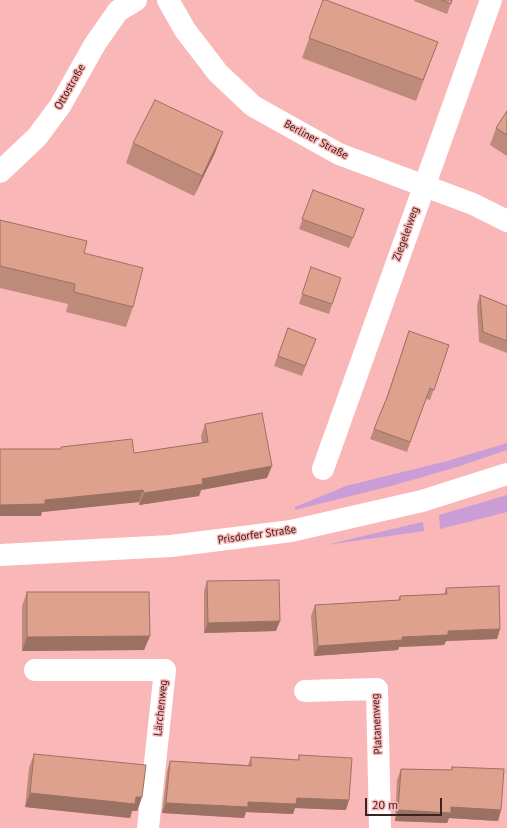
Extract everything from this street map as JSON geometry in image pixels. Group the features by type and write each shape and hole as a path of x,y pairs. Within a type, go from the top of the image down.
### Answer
{"street":[{"name":"Ottostraße","path":"0,172 37,137 60,106 95,44 118,11 136,0"},
{"name":"Berliner Straße","path":"168,0 185,30 218,73 253,106 339,154 473,204 507,222"},
{"name":"Ziegeleiweg","path":"323,469 491,0"},
{"name":"Prisdorfer Straße","path":"0,555 171,546 291,531 422,501 507,474"},
{"name":"Lärchenweg","path":"35,670 165,670 148,828"},
{"name":"Platanenweg","path":"305,691 377,688 380,828"}],"shaded area":[{"path":"507,443 507,450 457,467 391,486 295,510 295,507 346,486 447,461"},
{"path":"507,495 507,512 440,529 439,515"},
{"path":"422,522 424,531 326,545"}],"building":[{"path":"323,0 438,42 423,80 309,38"},
{"path":"442,0 452,0 451,4"},
{"path":"155,100 223,132 202,176 133,143"},
{"path":"507,111 507,135 496,128"},
{"path":"313,190 364,209 353,238 302,219"},
{"path":"0,220 87,241 84,253 143,268 133,307 74,292 75,284 0,266"},
{"path":"311,267 341,278 332,304 302,294"},
{"path":"480,295 507,306 507,341 483,332"},
{"path":"288,328 316,339 305,366 278,356"},
{"path":"409,331 449,345 434,390 430,388 410,442 374,429 388,395"},
{"path":"262,413 272,466 202,479 203,484 144,493 143,490 45,500 45,504 0,505 0,449 61,449 61,447 132,439 134,453 208,442 205,424"},
{"path":"279,580 280,621 208,623 207,581"},
{"path":"499,586 500,629 448,631 448,635 402,637 402,640 318,646 315,605 400,600 400,596 447,594 446,588"},
{"path":"27,592 149,592 150,636 27,637"},
{"path":"34,754 146,765 142,797 136,797 135,804 30,793"},
{"path":"299,755 352,758 349,800 297,798 296,804 248,802 248,807 166,803 170,761 251,766 251,757 299,760"},
{"path":"452,767 504,769 501,810 451,807 451,813 398,810 401,769 452,770"}]}
